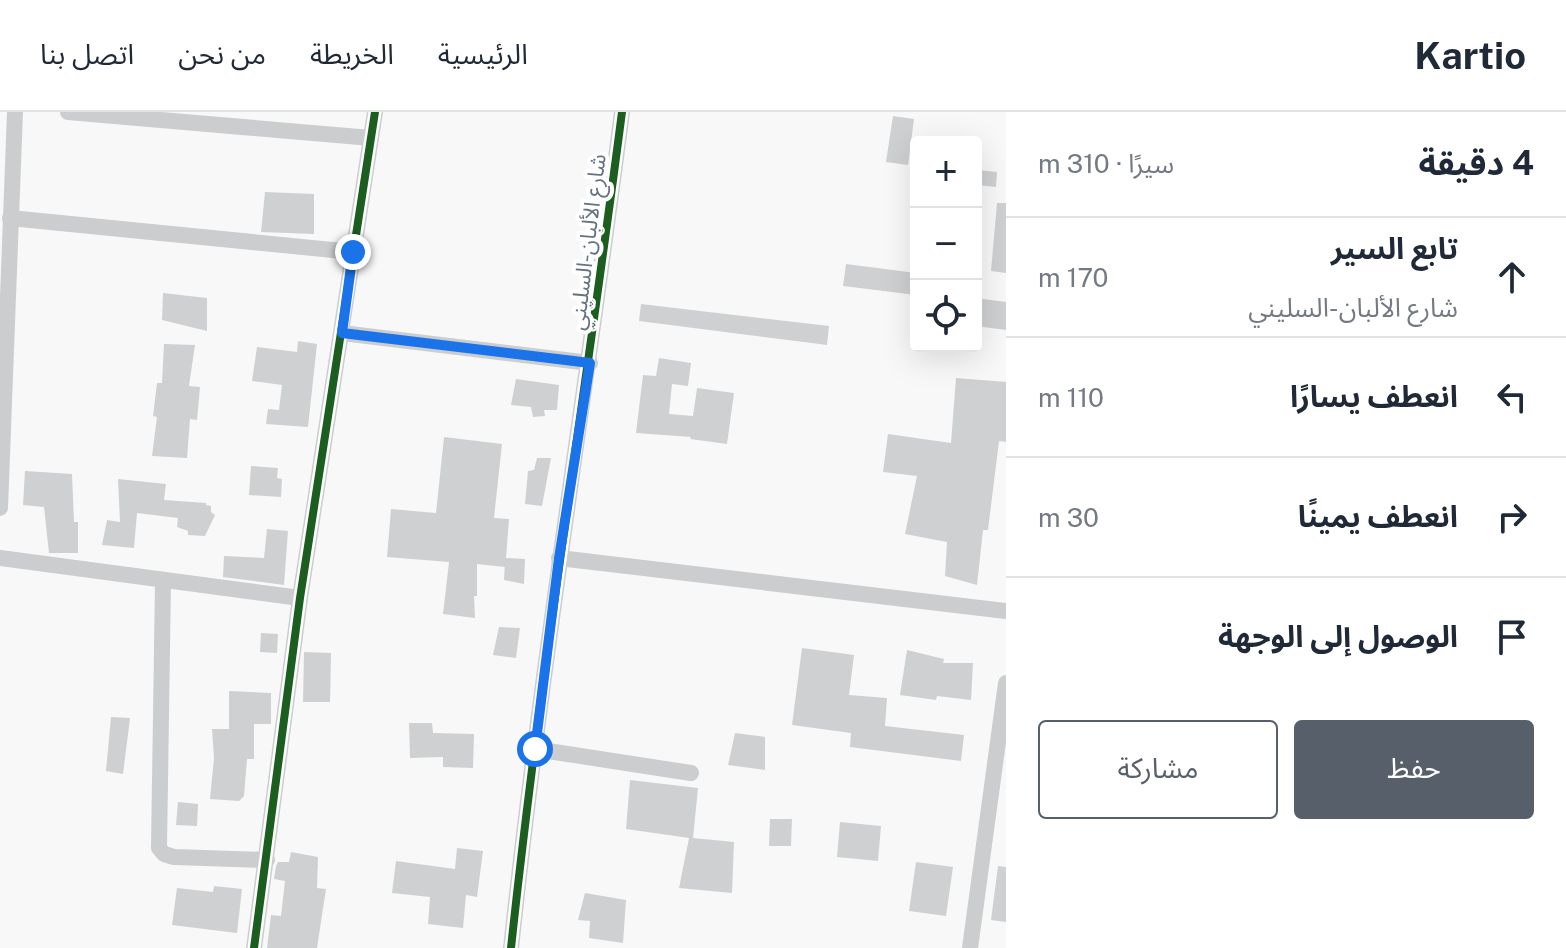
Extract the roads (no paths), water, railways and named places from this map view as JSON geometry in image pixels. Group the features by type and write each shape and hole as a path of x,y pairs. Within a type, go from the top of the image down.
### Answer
{"street":[{"path":"0,508 10,218 6,194 15,112"},
{"path":"68,112 371,138"},
{"path":"254,948 300,598 375,112"},
{"name":"شارع الألبان-السليني","path":"511,948 559,558 590,363 622,112"},
{"path":"10,218 353,252"},
{"path":"342,333 590,363"},
{"path":"0,558 300,598"},
{"path":"559,558 1006,611"},
{"path":"163,581 159,848 164,854 174,857 267,860"},
{"path":"970,948 1006,683"},
{"path":"535,749 691,773"}]}
